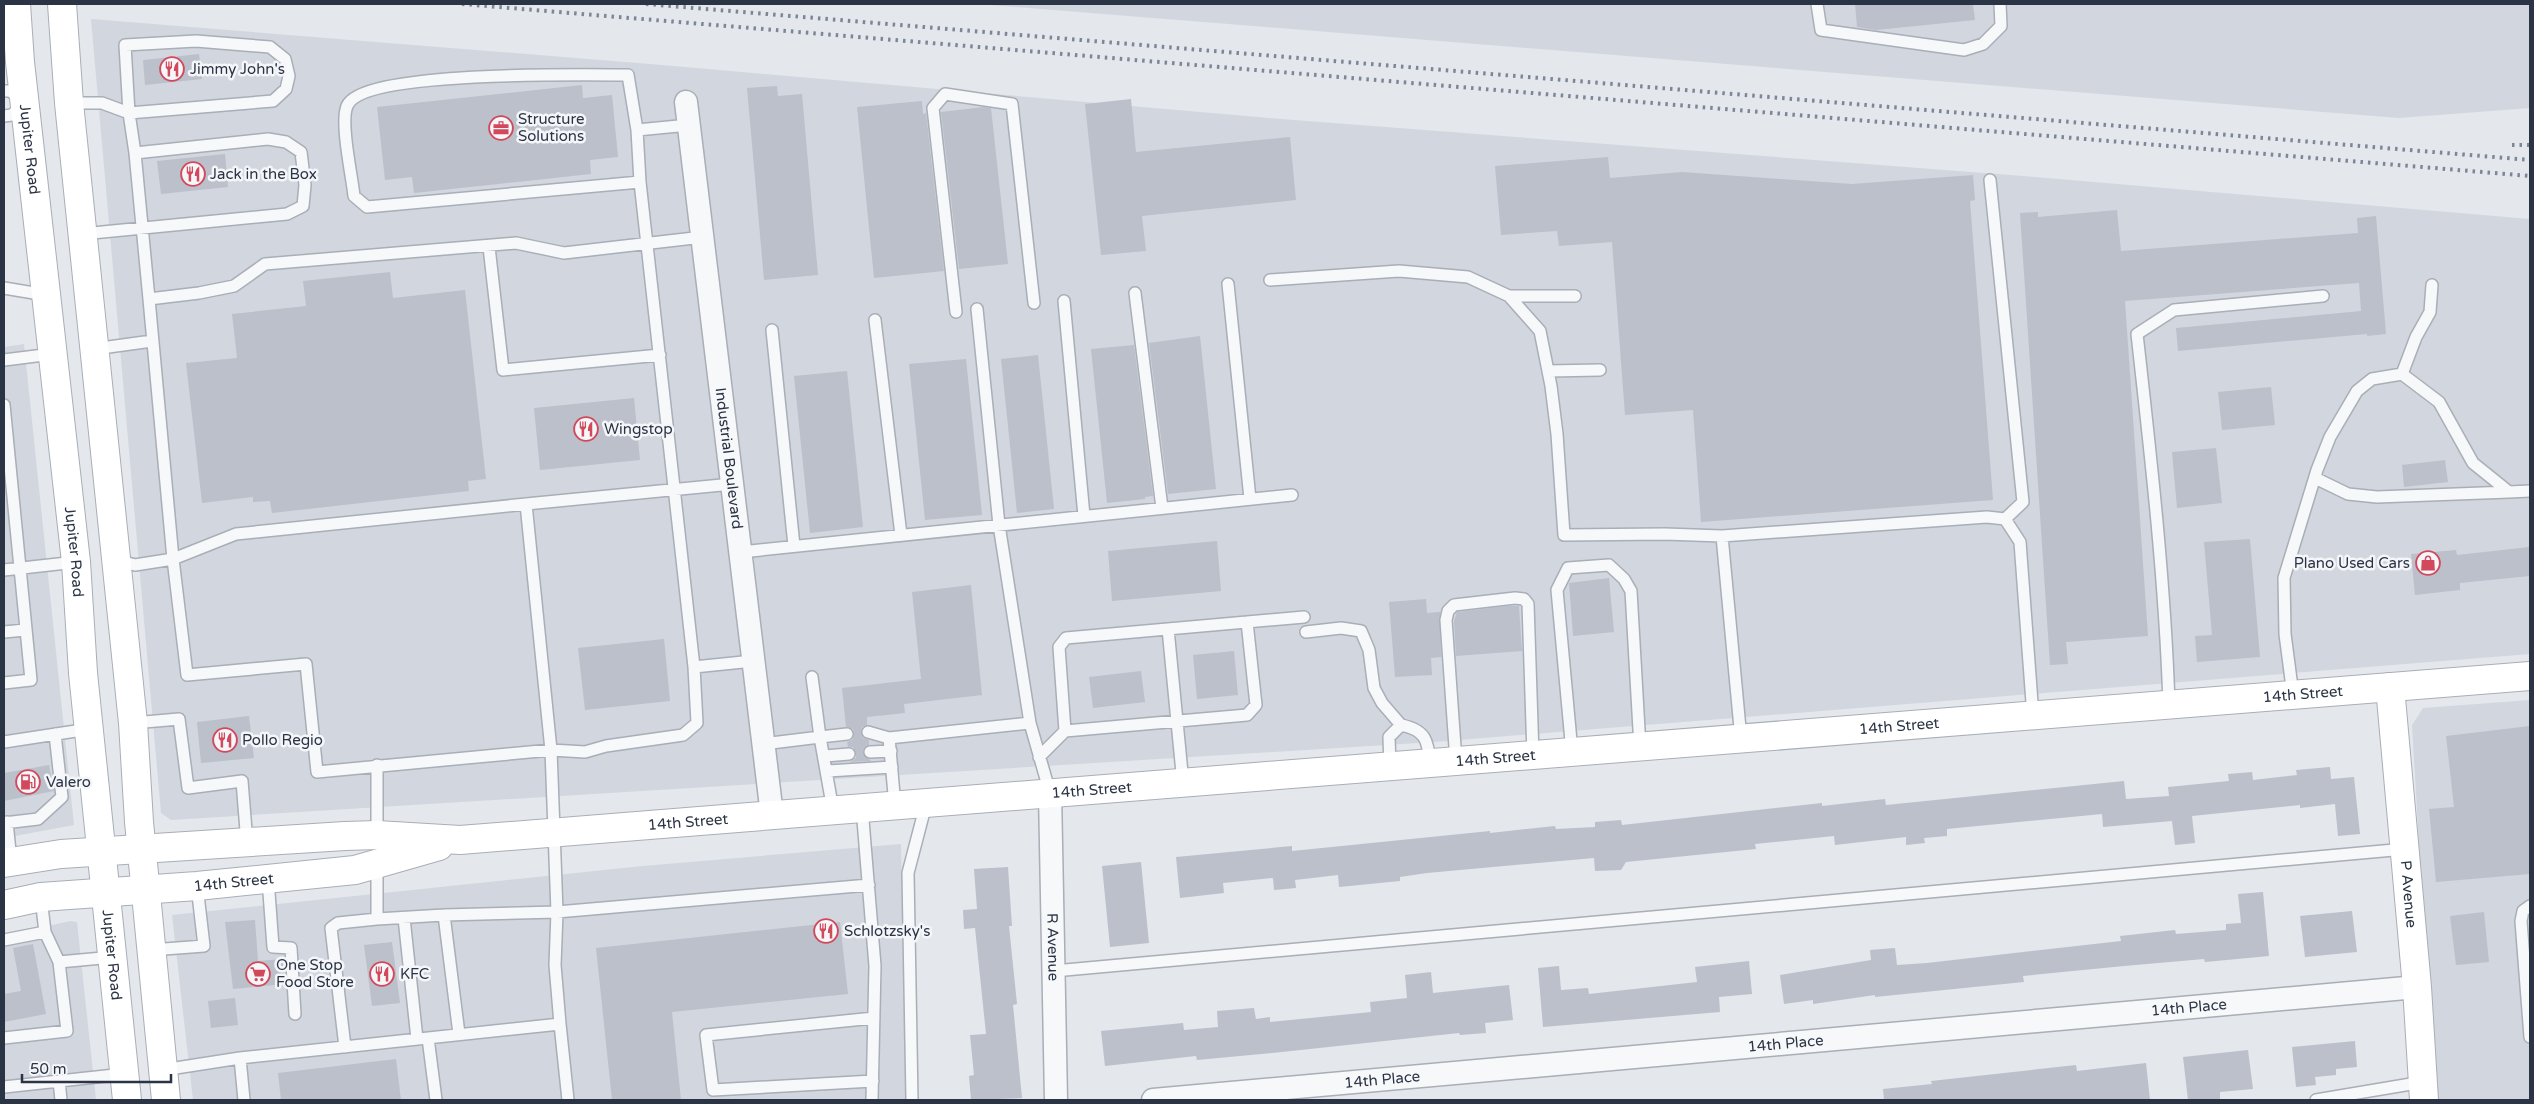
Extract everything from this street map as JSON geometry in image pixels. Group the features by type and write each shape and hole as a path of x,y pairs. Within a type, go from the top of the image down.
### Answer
{"main road":[{"name":"Jupiter Road","path":"16,4 11,103 46,295 76,562 83,673 126,1087"},
{"path":"62,4 69,104 133,723 142,849 166,1100"},
{"path":"11,103 69,104"},
{"path":"52,354 94,349"},
{"path":"76,562 115,560"},
{"name":"14th Street","path":"8,862 102,852 247,843 377,850 460,840 2530,676"},
{"name":"P Avenue","path":"2390,687 2417,987 2423,1091"},
{"name":"14th Street","path":"4,905 41,897 146,888 197,886 355,870 377,850"},
{"path":"126,1087 163,1070"}],"street":[{"name":"Industrial Boulevard","path":"686,102 772,815"},
{"name":"R Avenue","path":"1050,793 1056,1100"},
{"name":"14th Place","path":"1153,1100 2417,987"}],"lane":[{"path":"1817,4 1821,30 1964,50 1983,44 2001,26 2000,4"},
{"path":"69,104 102,103 129,113 273,101 286,89 289,76 285,58 270,46 196,41 126,46 129,113 135,153 173,559 187,675 306,664 317,772 551,750 585,752 606,746 683,735 696,723 694,667 673,490 649,245 640,182 637,130 628,75 439,78 361,92 347,104 344,120 354,196 367,207 640,182"},
{"path":"956,312 933,108 946,94 1012,104 1034,303"},
{"path":"637,130 689,125"},
{"path":"82,234 287,214 303,206 305,185 300,152 286,142 268,139 135,153"},
{"path":"1270,280 1399,271 1468,277 1509,296 1540,331 1557,434 1564,536 1665,534 1722,536 1987,517 2005,519 2023,502 1990,180"},
{"path":"149,299 199,293 234,286 266,264 489,247 516,243 564,253 649,245 703,237"},
{"path":"489,247 503,370 660,355"},
{"path":"1228,284 1250,499"},
{"path":"2402,374 2416,338 2430,312 2432,285"},
{"path":"4,288 46,295"},
{"path":"1135,293 1162,508"},
{"path":"1509,296 1575,296"},
{"path":"2169,705 2167,634 2157,510 2136,334 2174,310 2323,296"},
{"path":"1064,301 1084,516"},
{"path":"977,309 1000,525 1030,724 1050,793"},
{"path":"874,320 901,535"},
{"path":"772,330 794,546"},
{"path":"94,349 152,341"},
{"path":"4,360 52,354"},
{"path":"1548,371 1600,370"},
{"path":"2293,695 2285,634 2284,578 2315,478 2330,437 2357,391 2372,379 2402,374 2439,402 2473,463 2509,492"},
{"path":"4,404 9,515 19,568 31,680 4,683"},
{"path":"2315,478 2348,494 2377,497 2530,491"},
{"path":"115,560 135,565 173,559 236,534 732,484"},
{"path":"741,552 1292,495"},
{"path":"526,504 551,750 557,912 555,965 568,1100"},
{"path":"2005,519 2020,542 2033,716"},
{"path":"1722,536 1741,738"},
{"path":"4,570 76,562"},
{"path":"1572,752 1557,590 1568,568 1609,565 1624,579 1631,591 1640,747"},
{"path":"1456,761 1446,620 1448,611 1454,605 1515,598 1524,599 1528,604 1533,755"},
{"path":"1065,731 1059,647 1066,638 1304,617"},
{"path":"1039,757 1065,731 1247,715 1256,705 1247,622"},
{"path":"1306,632 1341,628 1361,631 1369,650 1374,688 1382,703 1401,725 1413,727 1422,733 1428,744 1430,763"},
{"path":"1168,629 1179,721 1183,783"},
{"path":"4,632 26,630"},
{"path":"694,667 753,661"},
{"path":"812,678 833,810"},
{"path":"133,723 179,719 188,788 242,781 247,843"},
{"path":"868,732 889,738 1030,724"},
{"path":"1390,766 1389,737 1401,725"},
{"path":"4,742 89,729"},
{"path":"8,862 5,823 38,819 62,797 55,734"},
{"path":"763,744 847,734"},
{"path":"889,738 895,806"},
{"path":"870,752 890,751"},
{"path":"825,756 849,754"},
{"path":"377,765 377,919"},
{"path":"828,771 892,766"},
{"path":"912,1100 908,873 926,803"},
{"path":"862,808 876,966 872,1100"},
{"path":"1054,971 2405,849"},
{"path":"268,878 273,947 291,948 295,1014"},
{"path":"345,1047 331,928 338,923 444,915 557,912 869,885"},
{"path":"151,950 204,946 197,886"},
{"path":"4,1038 67,1031 59,962 45,932 41,897"},
{"path":"2530,906 2523,911 2521,921 2530,1037"},
{"path":"444,915 459,1034"},
{"path":"404,918 423,1038 436,1100"},
{"path":"4,940 45,932"},
{"path":"59,962 113,957"},
{"path":"873,1081 713,1090 706,1035 874,1018"},
{"path":"163,1070 240,1058 560,1024"},
{"path":"240,1058 244,1100"},
{"path":"4,1087 59,1081 126,1087"},
{"path":"59,1081 61,1100"},
{"path":"2316,1100 2423,1091"}],"shaded area":[{"path":"979,4 2530,4 2530,108 2399,118"},
{"path":"91,19 662,65 1281,119 2023,176 2530,219 2530,654 1434,742 171,820 161,813"},
{"path":"24,344 74,825 4,838 4,347"},
{"path":"2530,700 2530,1100 2434,1100 2412,725 2423,708"},
{"path":"901,844 906,1100 193,1100 172,915 643,866"},
{"path":"70,921 77,922 96,1100 4,1100 4,936"}],"building":[{"path":"1855,4 1973,4 1975,20 1876,30 1857,27"},
{"name":"Jimmy John's","path":"199,54 202,79 145,85 143,60"},
{"path":"582,85 583,98 612,95 618,157 590,160 591,174 414,193 412,177 385,180 377,107"},
{"path":"777,86 778,96 802,94 818,275 764,280 747,88"},
{"path":"1131,99 1136,152 1290,137 1296,200 1142,216 1146,251 1101,255 1085,104"},
{"path":"922,101 923,114 926,113 944,271 874,278 857,107"},
{"path":"984,107 991,108 1008,264 959,269 941,112"},
{"name":"Jack in the Box","path":"225,154 228,187 161,194 157,161"},
{"path":"1608,157 1610,178 1682,172 1852,184 1973,175 1975,200 1970,201 1993,500 1701,522 1693,410 1625,415 1612,242 1559,246 1557,231 1501,235 1495,166"},
{"path":"2117,210 2121,251 2358,233 2357,218 2376,216 2386,334 2367,336 2367,334 2178,351 2176,328 2361,311 2359,283 2125,301 2148,636 2066,642 2068,664 2050,665 2020,213 2038,212 2038,217"},
{"path":"390,272 393,298 465,290 486,479 468,481 469,491 272,513 270,501 253,502 253,497 202,503 186,363 237,358 232,314 306,306 303,281"},
{"path":"1200,336 1216,489 1168,494 1149,343"},
{"path":"1134,345 1153,496 1145,497 1145,499 1107,503 1091,349"},
{"path":"1038,355 1054,509 1017,513 1001,359"},
{"path":"966,359 982,515 925,520 909,364"},
{"path":"847,371 863,527 810,533 794,376"},
{"path":"2271,387 2275,425 2222,430 2218,392"},
{"path":"634,398 640,460 540,470 534,408"},
{"path":"2216,448 2222,503 2177,508 2172,452"},
{"path":"2445,460 2448,482 2404,487 2402,465"},
{"path":"2250,539 2260,657 2197,662 2195,636 2212,635 2204,542"},
{"path":"1217,541 1221,591 1112,601 1108,551"},
{"path":"2530,547 2530,576 2460,583 2460,590 2415,595 2411,554 2456,550 2457,555"},
{"path":"1609,578 1614,632 1573,636 1569,583"},
{"path":"971,585 982,695 904,704 905,713 867,717 867,725 862,727 861,733 863,738 869,740 869,745 864,748 863,753 871,761 850,762 856,758 856,753 853,747 848,747 847,742 852,740 854,734 853,729 846,727 842,688 921,679 912,592"},
{"path":"1426,599 1427,613 1440,612 1441,657 1431,658 1432,675 1395,677 1389,602"},
{"path":"1519,606 1522,651 1456,656 1454,621 1457,612"},
{"path":"664,639 670,701 585,710 578,648"},
{"path":"1234,651 1238,695 1197,699 1193,655"},
{"path":"1141,671 1145,702 1093,708 1089,677"},
{"name":"Pollo Regio","path":"249,716 254,758 201,763 197,722"},
{"path":"2530,726 2530,874 2436,882 2429,809 2454,807 2446,736"},
{"name":"Valero","path":"49,765 54,791 4,801 4,773"},
{"path":"2330,767 2331,779 2354,777 2360,834 2338,836 2335,804 2300,808 2300,805 2192,816 2195,843 2175,845 2172,821 2103,827 2102,814 1947,829 1947,836 1924,838 1925,843 1906,845 1906,837 1835,845 1834,836 1755,844 1756,849 1626,862 1621,870 1595,871 1594,858 1427,873 1400,877 1400,881 1339,887 1338,875 1295,880 1296,888 1274,890 1273,878 1223,883 1224,893 1180,898 1176,857 1292,846 1292,851 1555,826 1556,829 1595,827 1595,822 1621,820 1622,825 1822,803 1822,806 1885,799 1886,805 2124,781 2126,799 2169,796 2168,787 2229,781 2228,774 2252,772 2253,780 2297,775 2296,770"},
{"path":"1141,862 1149,943 1110,947 1102,866"},
{"path":"1008,867 1012,926 1009,926 1017,1004 1013,1005 1022,1098 971,1100 969,1076 974,1075 970,1035 986,1034 975,928 964,929 963,910 977,909 974,869"},
{"path":"2263,892 2269,956 2205,962 2204,959 2124,966 2023,976 2024,982 1875,997 1875,995 1813,1004 1813,1000 1784,1004 1780,975 1871,960 1870,950 1895,948 1897,965 2121,941 2120,936 2175,930 2176,934 2226,930 2226,924 2241,923 2238,894"},
{"path":"2352,911 2357,952 2305,957 2300,916"},
{"path":"2484,912 2489,962 2456,965 2450,916"},
{"path":"255,920 258,961 283,959 285,984 233,989 225,922"},
{"path":"840,922 848,994 672,1012 681,1100 612,1100 596,948"},
{"name":"KFC","path":"392,942 400,1003 372,1006 364,945"},
{"path":"33,944 46,1014 4,1022 4,994 21,991 13,948"},
{"path":"1749,961 1752,994 1719,997 1720,1012 1543,1027 1538,968 1559,966 1561,990 1588,988 1589,994 1697,982 1695,967"},
{"path":"1431,972 1433,993 1509,985 1513,1020 1485,1023 1486,1033 1460,1035 1459,1033 1197,1060 1196,1056 1105,1066 1101,1031 1183,1023 1184,1030 1218,1027 1217,1011 1254,1008 1256,1019 1270,1017 1270,1022 1371,1012 1370,1002 1407,998 1405,975"},
{"path":"235,998 238,1025 211,1028 208,1001"},
{"path":"2355,1041 2357,1067 2336,1069 2336,1075 2315,1077 2316,1085 2296,1087 2292,1047"},
{"path":"2248,1050 2253,1089 2220,1092 2220,1100 2188,1100 2183,1057"},
{"path":"396,1059 401,1100 281,1100 278,1073"},
{"path":"2146,1063 2150,1100 1884,1100 1883,1089 1932,1084 1931,1081 2076,1065 2077,1071"}],"railway":[{"path":"462,4 2530,176"},
{"path":"646,4 2530,160"},
{"path":"2512,145 2530,145"}],"place":[{"name":"Jimmy John's","path":"172,69"},
{"name":"Structure Solutions","path":"501,128"},
{"name":"Jack in the Box","path":"193,174"},
{"name":"Wingstop","path":"586,429"},
{"name":"Plano Used Cars","path":"2428,563"},
{"name":"Pollo Regio","path":"225,740"},
{"name":"Valero","path":"28,782"},
{"name":"Schlotzsky's","path":"826,931"},
{"name":"One Stop Food Store","path":"258,974"},
{"name":"KFC","path":"382,974"}]}
